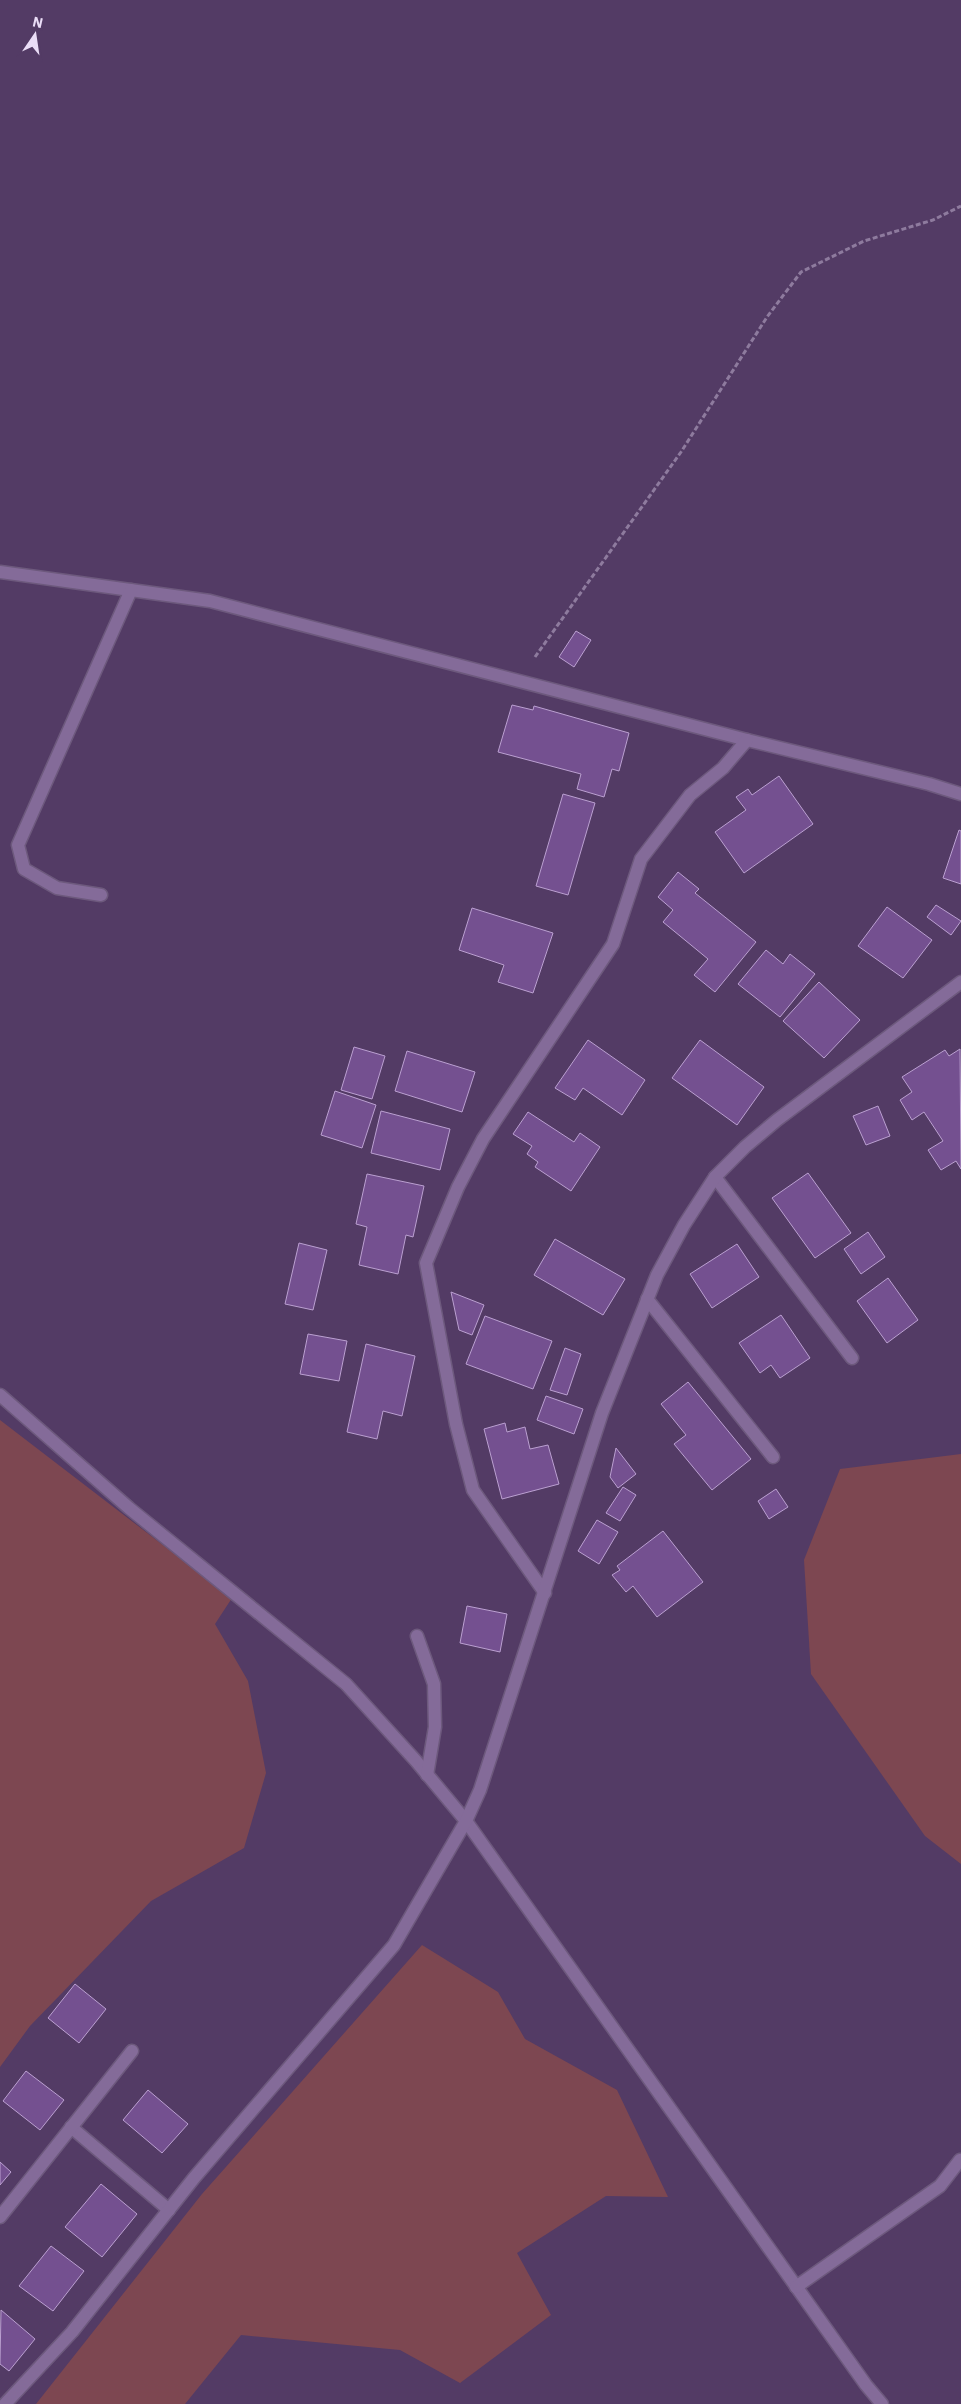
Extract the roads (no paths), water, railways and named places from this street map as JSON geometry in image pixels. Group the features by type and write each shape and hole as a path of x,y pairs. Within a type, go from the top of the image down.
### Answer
{"street":[{"path":"0,572 210,601 747,740 929,784 961,794"},
{"path":"101,895 58,888 24,869 18,845 130,590"},
{"path":"545,1593 473,1490 456,1424 426,1263 458,1187 483,1139 613,944 641,859 690,794 723,768 747,740"},
{"path":"5,2404 72,2332 169,2210 394,1945 466,1821 480,1790 602,1413 657,1275 684,1225 715,1177 745,1147 777,1120 961,982"},
{"path":"715,1177 852,1358"},
{"path":"647,1299 773,1457"},
{"path":"0,1395 129,1508 346,1684 427,1775 466,1821 796,2287 866,2385 882,2404"},
{"path":"417,1636 434,1684 435,1726 427,1775"},
{"path":"0,2217 132,2051"},
{"path":"71,2128 169,2210"},
{"path":"796,2287 940,2186 960,2160"}]}
